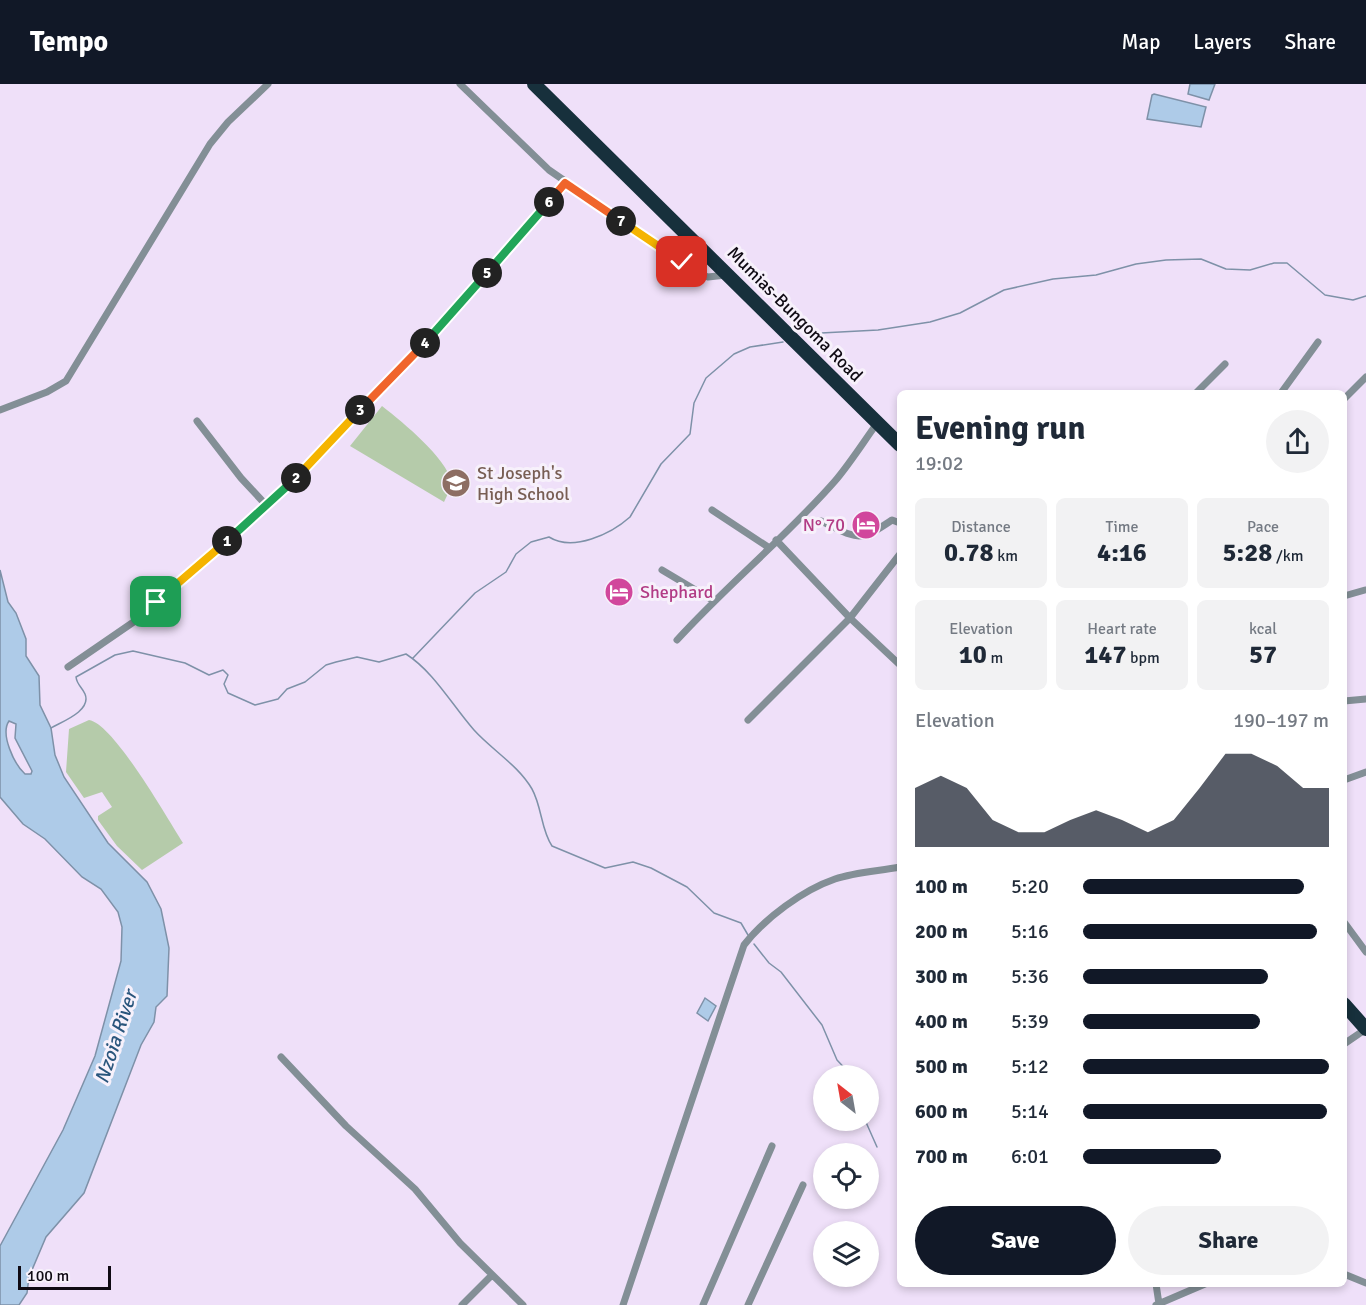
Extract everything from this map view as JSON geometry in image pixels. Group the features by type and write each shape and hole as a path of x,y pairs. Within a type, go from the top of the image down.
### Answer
{"highway":[{"name":"Mumias-Bungoma Road","path":"534,84 897,442"},
{"path":"1347,1007 1366,1029"}],"street":[{"path":"0,410 47,392 66,381 210,144 228,122 268,84"},
{"path":"460,84 523,147 565,183 700,274 708,277 729,275"},
{"path":"68,667 135,621 267,506 422,345 565,183"},
{"path":"1283,390 1318,342"},
{"path":"1199,390 1225,364"},
{"path":"1347,396 1366,377"},
{"path":"197,421 241,478 267,506"},
{"path":"677,640 834,481 878,422"},
{"path":"711,510 768,547"},
{"path":"821,521 855,537 874,534 892,520 897,522"},
{"path":"776,540 849,618 897,662"},
{"path":"748,720 849,618 897,558"},
{"path":"662,570 714,601"},
{"path":"1347,595 1365,590"},
{"path":"1347,701 1366,699"},
{"path":"1347,779 1366,772"},
{"path":"623,1305 744,945 779,912 825,883 837,878 897,868"},
{"path":"1347,926 1366,952"},
{"path":"1347,1042 1366,1029"},
{"path":"281,1057 353,1132 415,1189 460,1243 523,1305"},
{"path":"703,1305 772,1146"},
{"path":"748,1305 803,1185"},
{"path":"462,1305 492,1275"},
{"path":"1347,1275 1366,1283"},
{"path":"1156,1287 1158,1304 1198,1287"}],"green space":[{"path":"382,406 423,441 448,472 453,483 444,502 350,446"},
{"path":"89,720 100,725 126,754 183,843 142,870 117,846 98,820 98,816 112,807 102,792 84,798 66,772 69,729"}],"water":[{"path":"1190,84 1215,84 1209,100 1188,94"},
{"path":"1154,94 1206,107 1201,127 1147,119"},
{"name":"Nzoia River","path":"0,570 8,602 16,613 26,639 26,656 39,676 40,705 51,728 55,755 64,777 108,843 147,882 161,909 169,948 167,996 156,1007 154,1022 141,1045 84,1193 46,1237 29,1277 27,1293 19,1305 0,1305 0,1246 63,1130 95,1056 121,961 122,927 118,912 101,889 82,877 45,839 23,824 0,797","holes":["9,721 16,724 15,738 32,771 31,774 25,774 21,769 7,741"]},
{"path":"705,998 716,1006 708,1021 697,1013"}],"waterway":[{"path":"797,330 821,333 878,330 930,322 960,313 1004,290 1053,279 1096,275 1136,264 1166,260 1201,259 1226,269 1250,270 1274,263 1287,263 1325,295 1353,300 1366,296"},
{"path":"413,658 475,593 506,572 516,554 531,542 549,537 569,543 580,542 602,535 630,517 661,464 690,434 694,403 706,378 734,354 750,347 783,342"},
{"path":"51,728 74,715 84,706 85,694 76,677 115,655 133,651 185,663 209,675 223,670 228,675 224,684 228,693 255,705 278,699 287,689 305,682 326,665 357,657 379,662 406,654 434,679 474,730 526,780 538,803 548,840 552,846 605,868 633,862 651,868 687,887 714,913 741,923 748,935"},
{"path":"754,944 769,963 781,972 822,1025 837,1060 842,1065"},
{"path":"870,1131 875,1143"}],"place":[{"name":"St Joseph's High School","path":"456,483"},
{"name":"N° 70","path":"866,525"},
{"name":"Shephard","path":"619,592"}],"route":[{"path":"156,602 267,506 324,450 451,314 565,183 682,262"}]}
